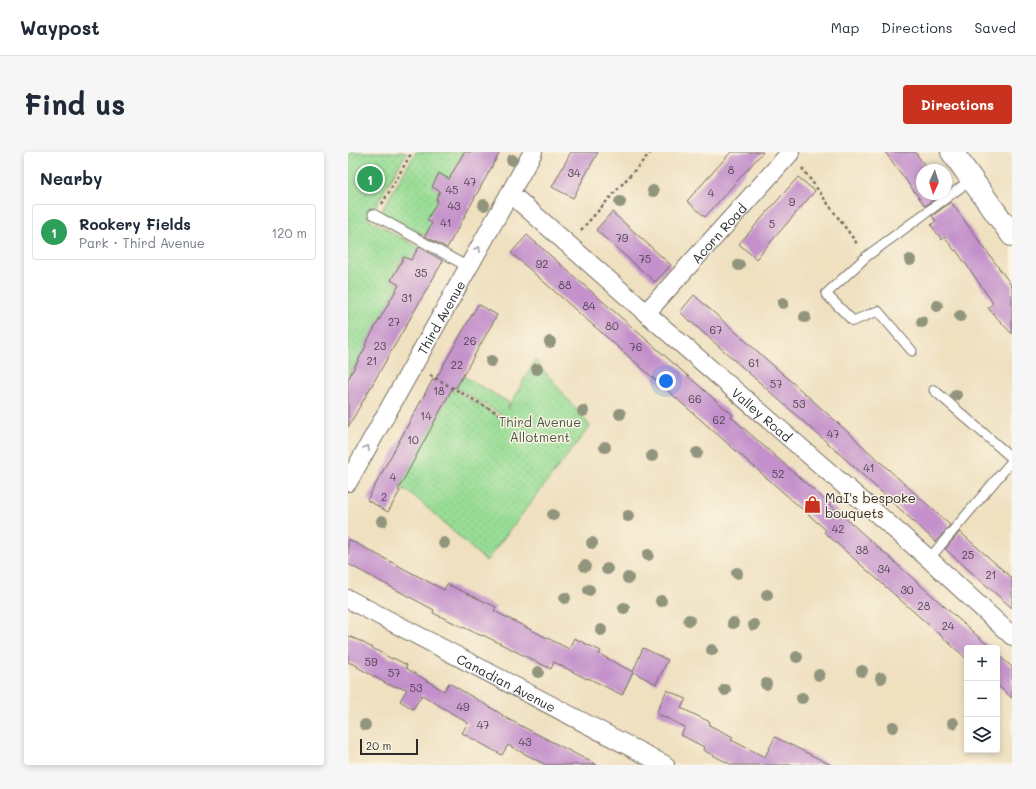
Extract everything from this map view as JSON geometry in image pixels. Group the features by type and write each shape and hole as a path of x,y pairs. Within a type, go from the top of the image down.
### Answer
{"street":[{"name":"Third Avenue","path":"348,482 534,152"},
{"path":"952,152 1012,235"},
{"name":"Acorn Road","path":"646,313 790,153"},
{"name":"Valley Road","path":"511,194 929,559 1012,636"},
{"name":"Canadian Avenue","path":"348,599 665,765"}],"lane":[{"path":"912,351 878,311 853,321 826,294 867,256 972,179"},
{"path":"374,215 468,267"},
{"path":"929,559 1012,459 934,390"}],"path":[{"path":"374,215 412,152"},
{"path":"569,244 651,152"},
{"path":"790,153 867,256"},
{"path":"414,366 506,418"}],"green space":[{"path":"348,152 407,152 368,219 420,248 413,261 404,256 398,265 407,271 395,273 391,280 399,285 348,378"},
{"path":"416,152 464,152 458,163 464,167 455,182 439,173 432,187 440,191 436,199 444,203 425,236 381,212"},
{"name":"Third Avenue Allotment","path":"535,360 590,426 486,561 412,494 399,487 452,389 503,419 504,416 456,388 463,376 510,403 508,409"}],"building":[{"path":"464,152 500,152 447,248 425,236 432,223 427,220 438,200 436,199 440,191 432,187 439,173 449,179"},
{"path":"571,152 598,152 573,198 552,187"},
{"path":"731,152 763,152 705,217 687,201"},
{"path":"885,152 915,152 924,164 916,164 916,194"},
{"path":"798,177 815,191 756,259 739,244"},
{"path":"921,200 933,200 925,206"},
{"path":"951,202 1012,286 1012,334 988,308 993,303 956,250 955,251 945,237 942,240 931,225 936,221 932,216"},
{"path":"612,212 671,265 655,282 596,230"},
{"path":"527,235 733,415 731,417 988,645 964,645 964,656 824,532 826,530 511,253"},
{"path":"419,247 443,261 348,427 348,379 366,346 365,345 399,285 391,280 404,257 411,260"},
{"path":"694,295 950,525 936,542 831,446 680,312"},
{"path":"478,304 497,315 456,388 453,387 398,490 400,491 388,512 367,500 433,379 435,380"},
{"path":"960,532 1012,578 1012,608 945,549"},
{"path":"348,539 444,590 447,584 496,607 494,611 569,649 574,638 601,651 599,654 633,672 622,695 554,662 551,669 483,635 482,636 433,613 434,610 348,564"},
{"path":"348,636 392,659 393,658 407,665 406,668 444,691 449,683 503,715 502,716 597,765 546,765 508,745 502,755 462,733 468,723 422,695 413,709 400,701 407,689 389,685 357,667 358,666 348,662"},
{"path":"643,648 668,660 656,684 633,672"},
{"path":"1000,657 1012,667 1012,698 1000,688"},
{"path":"667,690 686,699 681,708 710,722 709,725 733,737 731,740 765,757 775,737 831,765 732,765 703,750 704,747 681,735 685,727 656,713"}],"place":[{"name":"Rookery Fields","path":"370,179"},
{"name":"MaI's bespoke bouquets","path":"812,504"}]}
